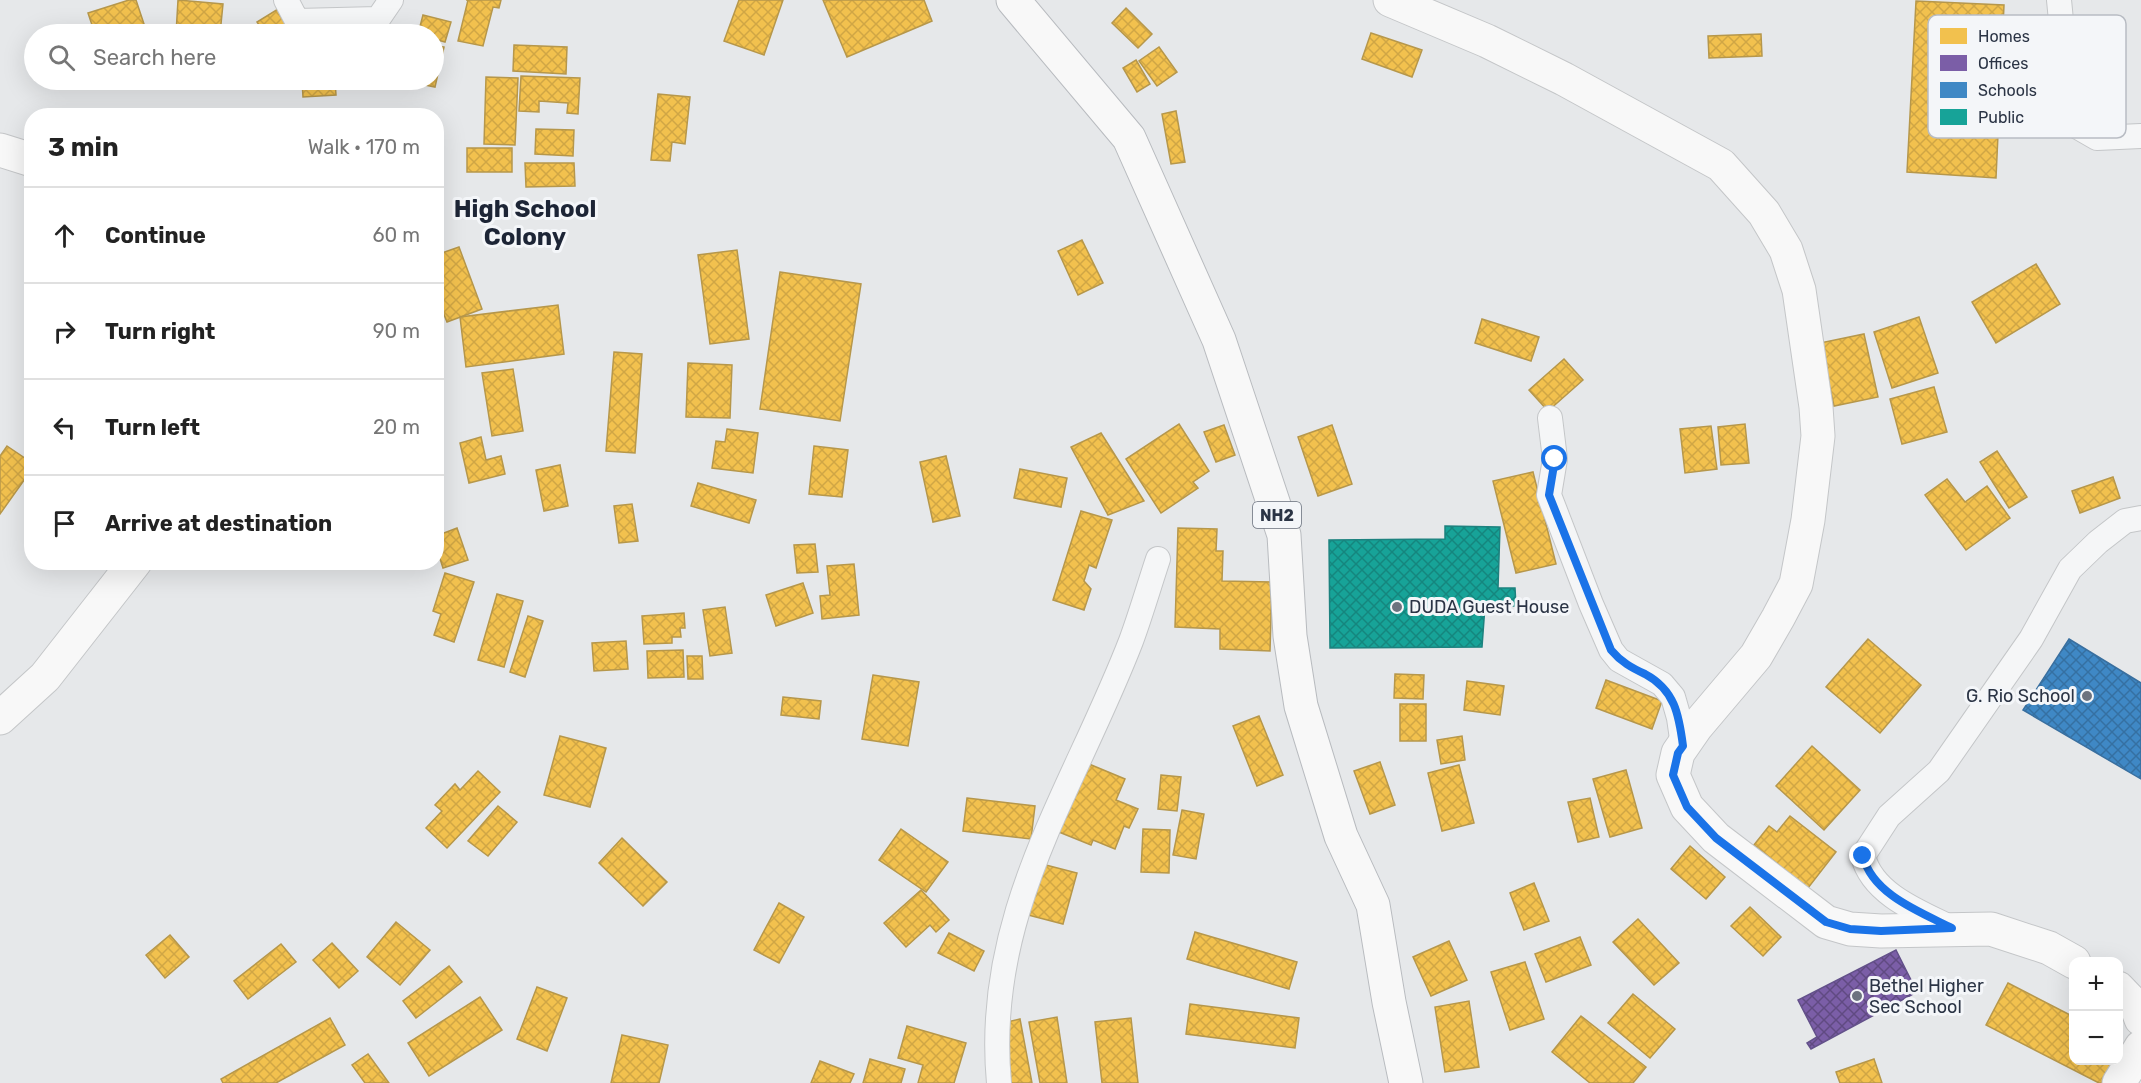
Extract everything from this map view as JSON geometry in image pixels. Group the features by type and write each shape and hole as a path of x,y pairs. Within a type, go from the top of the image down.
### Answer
{"main road":[{"name":"NH2","path":"1013,0 1129,138 1219,340 1284,535 1290,636 1301,706 1341,836 1373,905 1389,1002 1406,1083"},
{"path":"1390,0 1486,41 1564,79 1721,165 1764,213 1786,250 1798,290 1809,343 1818,436 1808,520 1796,584 1756,656 1678,753 1673,775 1687,807 1716,838 1826,922 1860,930 1991,929 2049,948 2069,959"},
{"path":"0,150 24,158"},
{"path":"0,718 45,677 129,570"},
{"path":"2123,993 2138,1008 2141,1019"},
{"path":"2119,1083 2141,1047"}],"street":[{"path":"286,0 297,21 378,19 391,0"},
{"path":"2059,0 2060,15"},
{"path":"2126,137 2141,136"},
{"path":"1550,418 1555,459 1549,495 1591,603 1611,650 1619,660 1662,684 1672,697 1679,718 1683,746"},
{"path":"1952,928 1907,905 1886,890 1867,871 1863,856 1889,816 1939,771 2031,639 2070,569 2098,542 2125,521 2141,518"},
{"path":"999,1083 996,1050 997,1012 1007,944 1032,863 1131,641 1158,559"}],"building: Homes":[{"path":"129,0 136,0 144,24 92,24 88,13"},
{"path":"178,0 223,4 221,24 177,24"},
{"path":"468,0 501,0 499,8 493,7 483,46 458,41"},
{"path":"739,0 783,0 764,55 724,41"},
{"path":"823,0 924,0 932,21 847,57"},
{"path":"1916,1 2004,5 2004,15 1928,15 1928,138 1998,138 1996,178 1907,172"},
{"path":"1126,8 1152,34 1138,48 1112,23"},
{"path":"278,9 287,24 258,24 257,22"},
{"path":"423,15 451,22 445,42 444,24 421,24"},
{"path":"1371,33 1422,50 1412,77 1362,59"},
{"path":"1761,34 1762,56 1709,58 1708,36"},
{"path":"514,45 567,47 566,74 513,71"},
{"path":"1159,47 1177,72 1157,86 1139,61"},
{"path":"1136,60 1150,84 1137,92 1123,68"},
{"path":"521,76 580,78 578,114 567,113 568,103 539,101 539,112 519,111"},
{"path":"486,77 518,78 515,145 484,144"},
{"path":"303,90 336,90 336,95 303,97"},
{"path":"658,94 690,97 685,144 672,142 670,161 651,160"},
{"path":"1176,111 1185,162 1171,164 1162,114"},
{"path":"536,129 574,130 573,156 535,154"},
{"path":"467,148 512,148 512,172 467,172"},
{"path":"525,163 574,163 575,186 526,187"},
{"path":"1082,240 1103,283 1078,295 1058,251"},
{"path":"459,247 482,309 447,322 444,315 444,252"},
{"path":"737,250 749,339 710,344 698,255"},
{"path":"2036,264 2060,304 1996,343 1972,302"},
{"path":"780,272 861,284 840,421 760,409"},
{"path":"558,305 564,354 466,367 460,317"},
{"path":"1919,317 1938,373 1892,388 1874,332"},
{"path":"1482,319 1539,337 1531,361 1475,343"},
{"path":"1864,334 1878,397 1834,406 1820,343"},
{"path":"614,352 642,354 635,453 606,451"},
{"path":"1564,359 1583,380 1548,411 1529,390"},
{"path":"688,363 732,365 730,418 686,417"},
{"path":"513,369 523,431 492,436 482,373"},
{"path":"1934,387 1947,432 1902,444 1890,399"},
{"path":"1179,424 1209,471 1193,482 1198,488 1161,513 1126,459"},
{"path":"1745,424 1749,463 1721,465 1718,427"},
{"path":"1224,425 1235,455 1216,462 1204,432"},
{"path":"1332,425 1352,484 1318,496 1298,437"},
{"path":"1711,426 1717,469 1685,473 1680,429"},
{"path":"727,429 758,433 753,473 712,468 716,441 725,442"},
{"path":"1101,433 1144,501 1108,515 1071,447"},
{"path":"481,437 486,460 501,456 505,474 469,483 460,443"},
{"path":"7,446 24,458 24,480 0,514 0,456"},
{"path":"814,446 848,450 842,497 809,494"},
{"path":"1997,451 2027,497 2009,508 1980,462"},
{"path":"946,456 960,516 933,522 920,462"},
{"path":"560,465 568,506 544,511 536,470"},
{"path":"1020,469 1067,478 1061,507 1014,498"},
{"path":"1533,472 1556,564 1516,573 1493,481"},
{"path":"2113,477 2120,498 2080,513 2072,491"},
{"path":"1947,479 1965,502 1987,486 2010,518 1966,550 1925,495"},
{"path":"698,483 756,500 749,523 691,506"},
{"path":"632,504 638,541 619,543 614,506"},
{"path":"1081,511 1112,520 1096,568 1089,565 1084,581 1091,589 1084,610 1053,600"},
{"path":"457,528 468,560 444,568 444,533"},
{"path":"1178,528 1217,529 1216,551 1223,551 1222,581 1272,582 1270,651 1220,649 1220,629 1175,627"},
{"path":"815,544 818,572 797,573 794,545"},
{"path":"854,564 859,615 822,619 820,596 830,595 827,566"},
{"path":"445,573 474,582 454,642 434,635 441,614 433,611"},
{"path":"803,583 813,613 776,626 766,595"},
{"path":"497,594 523,601 504,667 478,660"},
{"path":"725,607 732,653 710,656 703,610"},
{"path":"684,613 685,628 680,628 681,637 672,637 672,643 644,644 642,616"},
{"path":"528,616 543,621 525,677 510,672"},
{"path":"1868,639 1921,685 1880,733 1826,687"},
{"path":"626,641 628,669 594,671 592,643"},
{"path":"683,650 684,677 648,678 647,651"},
{"path":"687,656 702,656 703,679 688,679"},
{"path":"1395,674 1424,675 1423,699 1394,698"},
{"path":"873,675 919,682 908,746 862,739"},
{"path":"1606,680 1662,701 1652,729 1596,708"},
{"path":"1467,681 1504,686 1500,715 1464,710"},
{"path":"783,697 821,701 819,719 781,715"},
{"path":"1400,704 1426,704 1426,741 1400,741"},
{"path":"1259,716 1283,775 1257,786 1233,726"},
{"path":"560,736 606,748 590,807 544,795"},
{"path":"1462,736 1465,760 1441,764 1437,740"},
{"path":"1812,746 1860,790 1824,830 1776,786"},
{"path":"1380,762 1395,805 1370,814 1354,771"},
{"path":"1089,764 1125,779 1116,800 1138,809 1129,828 1124,826 1115,849 1093,840 1091,845 1059,832"},
{"path":"1459,765 1474,823 1442,831 1428,773"},
{"path":"1626,770 1642,828 1610,837 1593,779"},
{"path":"478,771 500,792 447,848 426,828 442,811 435,805 455,784 460,790"},
{"path":"1161,775 1181,777 1177,811 1158,809"},
{"path":"967,798 1035,806 1031,839 963,831"},
{"path":"1590,798 1599,837 1578,842 1568,802"},
{"path":"498,806 517,822 488,856 468,841"},
{"path":"1182,810 1204,814 1196,859 1173,855"},
{"path":"1790,816 1836,852 1808,888 1754,845 1769,826 1777,832"},
{"path":"901,829 948,862 926,892 879,860"},
{"path":"1143,829 1170,830 1169,873 1141,872"},
{"path":"622,838 667,882 643,906 599,863"},
{"path":"1690,846 1725,877 1706,899 1671,869"},
{"path":"1042,864 1077,873 1063,924 1028,915"},
{"path":"1534,883 1549,921 1524,930 1510,893"},
{"path":"921,890 949,920 936,932 930,925 906,947 884,923"},
{"path":"779,903 804,917 779,963 754,950"},
{"path":"1750,907 1781,937 1763,956 1731,926"},
{"path":"1638,919 1679,963 1654,985 1613,942"},
{"path":"396,922 430,950 400,985 367,957"},
{"path":"1195,932 1297,962 1289,989 1187,959"},
{"path":"949,933 984,951 974,971 938,953"},
{"path":"170,935 189,957 165,978 146,955"},
{"path":"1580,937 1591,965 1546,982 1535,954"},
{"path":"1449,941 1467,980 1431,996 1413,957"},
{"path":"332,943 358,971 339,988 313,960"},
{"path":"281,944 296,962 248,999 234,981"},
{"path":"1525,962 1544,1019 1510,1030 1491,972"},
{"path":"449,966 462,982 416,1018 403,1001"},
{"path":"2008,983 2069,1014 2069,1065 2115,1065 2106,1083 2099,1083 1986,1025"},
{"path":"537,987 567,998 547,1051 517,1039"},
{"path":"1633,994 1675,1029 1650,1058 1608,1023"},
{"path":"480,997 502,1030 429,1076 408,1043"},
{"path":"1469,1001 1479,1067 1445,1072 1435,1007"},
{"path":"1190,1004 1299,1018 1295,1048 1186,1034"},
{"path":"1581,1016 1646,1067 1633,1083 1590,1083 1552,1052"},
{"path":"1057,1017 1067,1083 1040,1083 1029,1022"},
{"path":"330,1018 345,1045 276,1083 223,1083 221,1079"},
{"path":"1131,1018 1138,1083 1102,1083 1095,1022"},
{"path":"1020,1019 1032,1083 1009,1083 998,1024"},
{"path":"907,1026 966,1043 954,1083 918,1083 923,1065 898,1058"},
{"path":"622,1035 668,1045 659,1083 611,1083"},
{"path":"368,1054 389,1083 365,1083 352,1065"},
{"path":"870,1059 905,1069 901,1083 863,1083"},
{"path":"1874,1059 1882,1083 1840,1083 1836,1072"},
{"path":"820,1061 854,1074 850,1083 811,1083"}],"building: Offices":[{"name":"Bethel Higher Sec School","path":"1896,950 1917,992 1811,1049 1807,1043 1817,1037 1798,1000"}],"building: Schools":[{"name":"G. Rio School","path":"2069,639 2141,683 2141,779 2023,710"}],"building: Public":[{"name":"DUDA Guest House","path":"1445,526 1500,527 1498,588 1515,588 1516,606 1485,606 1482,647 1330,648 1329,540 1445,539"}],"place":[{"name":"DUDA Guest House","path":"1397,607"},
{"name":"G. Rio School","path":"2087,696"},
{"name":"Bethel Higher Sec School","path":"1857,996"}],"district":[{"name":"High School Colony","path":"525,223"}],"route":[{"path":"1555,459 1549,495 1605,638 1619,660 1662,684 1672,697 1679,718 1683,746 1678,753 1673,775 1687,807 1716,838 1826,922 1850,929 1881,931 1952,928 1907,905 1886,890 1867,871 1863,856"}]}
